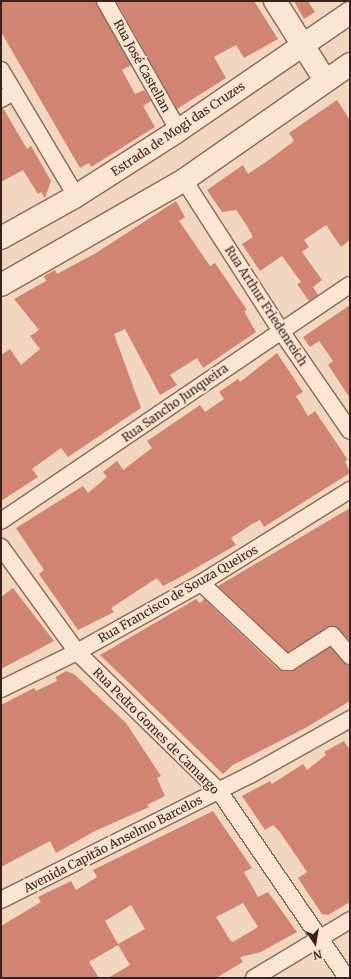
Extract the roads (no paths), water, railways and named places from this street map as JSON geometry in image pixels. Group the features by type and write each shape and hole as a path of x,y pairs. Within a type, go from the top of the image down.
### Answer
{"main road":[{"path":"276,1 325,80"},
{"name":"Estrada de Mogi das Cruzes","path":"1,238 76,196 179,131 350,13"},
{"path":"1,285 184,180 325,80 350,64"}],"street":[{"name":"Rua José Castellan","path":"105,1 179,131"},
{"path":"1,70 7,95 76,196"},
{"name":"Rua Arthur Friedenreich","path":"184,180 281,330 350,431"},
{"name":"Rua Sancho Junqueira","path":"1,521 281,330 350,285"},
{"name":"Rua Francisco de Souza Queiros","path":"1,689 77,652 201,583 350,490"},
{"name":"Rua Pedro Gomes de Camargo","path":"1,546 77,652 219,791 348,978"},
{"path":"201,583 285,662 290,662 332,635 350,656"},
{"name":"Avenida Capitão Anselmo Barcelos","path":"1,900 219,791 350,719"},
{"path":"254,978 350,920"}]}
